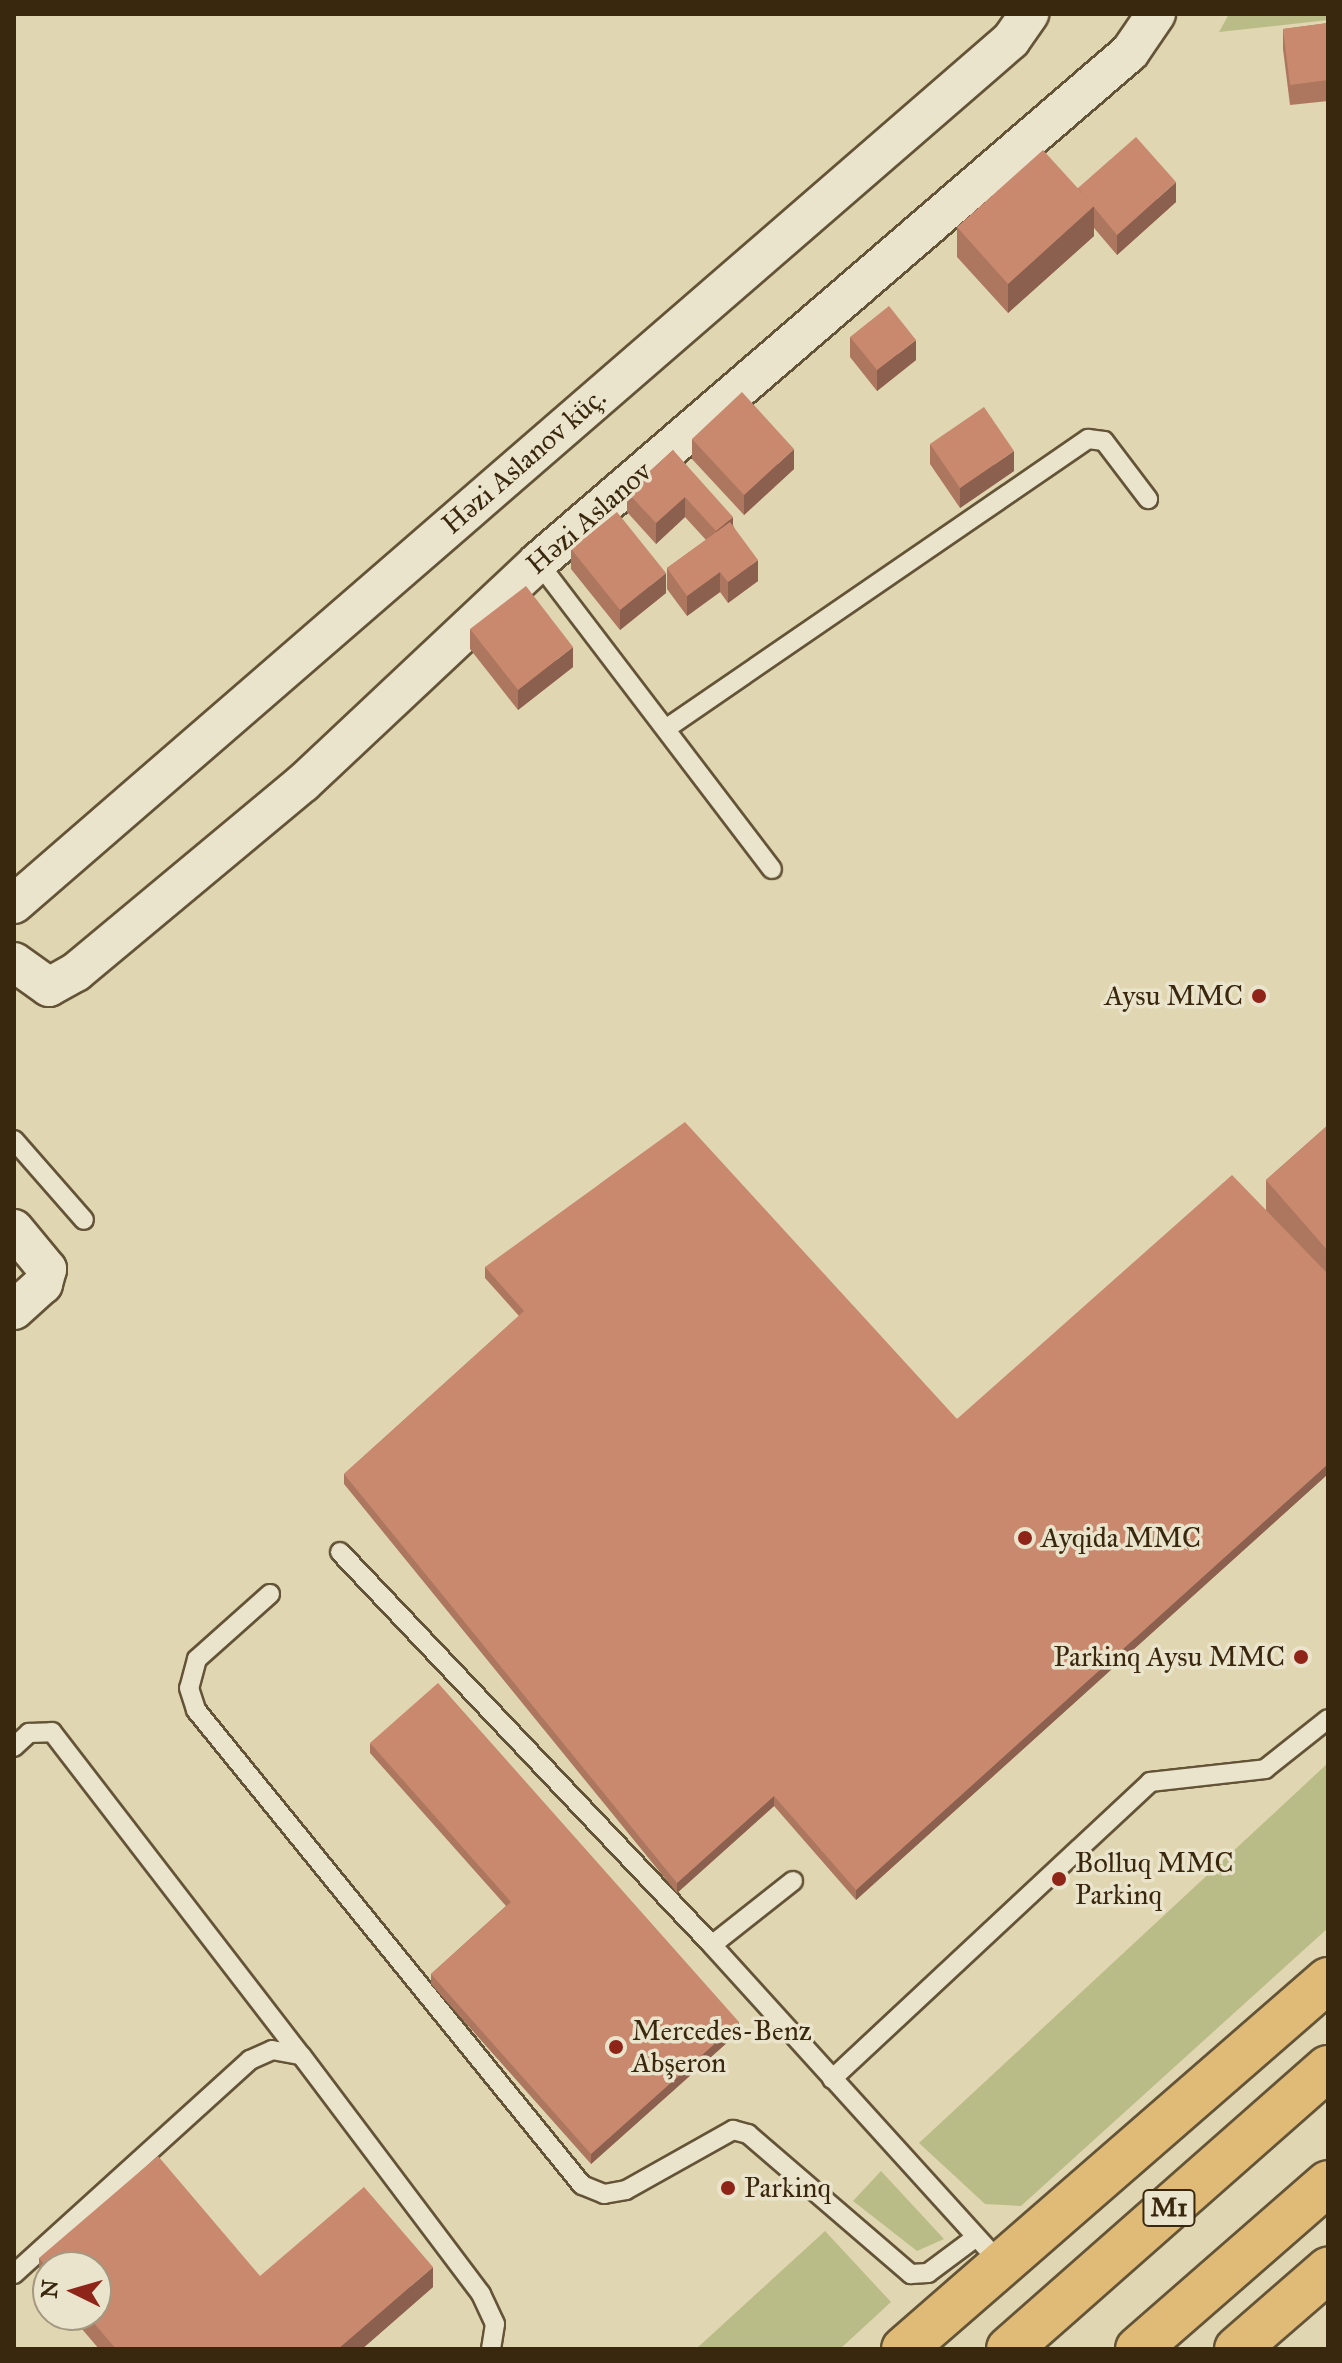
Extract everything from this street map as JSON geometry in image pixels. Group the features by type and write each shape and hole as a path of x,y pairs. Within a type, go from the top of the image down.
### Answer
{"highway":[{"path":"904,2349 989,2251 1328,1980"},
{"name":"M1","path":"1009,2349 1328,2068"},
{"path":"1138,2349 1328,2183"},
{"path":"1237,2349 1328,2270"}],"street":[{"name":"Həzi Aslanov küç.","path":"14,904 1011,40 1029,14"},
{"name":"Həzi Aslanov","path":"14,962 49,987 76,972 303,783 538,562 1130,52 1156,14"},
{"path":"14,1229 47,1269 43,1284 14,1310"}],"lane":[{"path":"667,728 1088,439 1104,441 1148,499"},
{"path":"538,562 772,869"},
{"path":"14,1140 84,1220"},
{"path":"270,1594 197,1659 189,1688 196,1710 582,2185 604,2194 626,2190 733,2130 748,2134 911,2274 928,2273 989,2251 712,1945 340,1552"},
{"path":"832,2079 1150,1782 1265,1769 1328,1719"},
{"path":"14,1747 29,1733 52,1732 481,2294 495,2324 491,2349"},
{"path":"712,1945 793,1881"},
{"path":"14,2274 250,2060 272,2050 301,2055"}],"green space":[{"path":"1229,14 1328,14 1328,20 1219,32"},
{"path":"1328,1763 1328,1928 1021,2206 985,2204 919,2143"},
{"path":"881,2171 944,2239 917,2251 853,2201"},
{"path":"825,2231 891,2302 840,2349 696,2349"}],"building":[{"path":"1328,23 1328,80 1290,85 1283,29"},
{"path":"1136,137 1176,182 1117,235 1078,188"},
{"path":"1043,150 1094,206 1008,284 957,227"},
{"path":"889,306 916,340 877,370 850,337"},
{"path":"742,392 794,449 744,495 692,439"},
{"path":"984,407 1014,451 960,488 930,444"},
{"path":"673,450 733,517 716,531 685,497 656,523 627,492"},
{"path":"617,512 666,573 620,610 571,549"},
{"path":"730,522 758,560 728,582 720,572 687,596 667,568"},
{"path":"526,586 573,647 518,690 470,629"},
{"path":"685,1122 957,1419 1232,1175 1328,1274 1328,1464 856,1890 774,1796 677,1883 344,1474 524,1311 485,1267"},
{"path":"1328,1125 1328,1251 1266,1180"},
{"path":"438,1683 739,2022 591,2154 431,1974 511,1902 370,1743"},
{"path":"158,2156 260,2276 364,2187 433,2267 338,2349 116,2349 101,2331 112,2331 112,2251 47,2251"}],"place":[{"name":"Aysu MMC","path":"1259,996"},
{"name":"Ayqida MMC","path":"1025,1538"},
{"name":"Parkinq Aysu MMC","path":"1301,1657"},
{"name":"Bolluq MMC Parkinq","path":"1059,1879"},
{"name":"Mercedes-Benz Abşeron","path":"616,2047"},
{"name":"Parkinq","path":"728,2188"}]}
